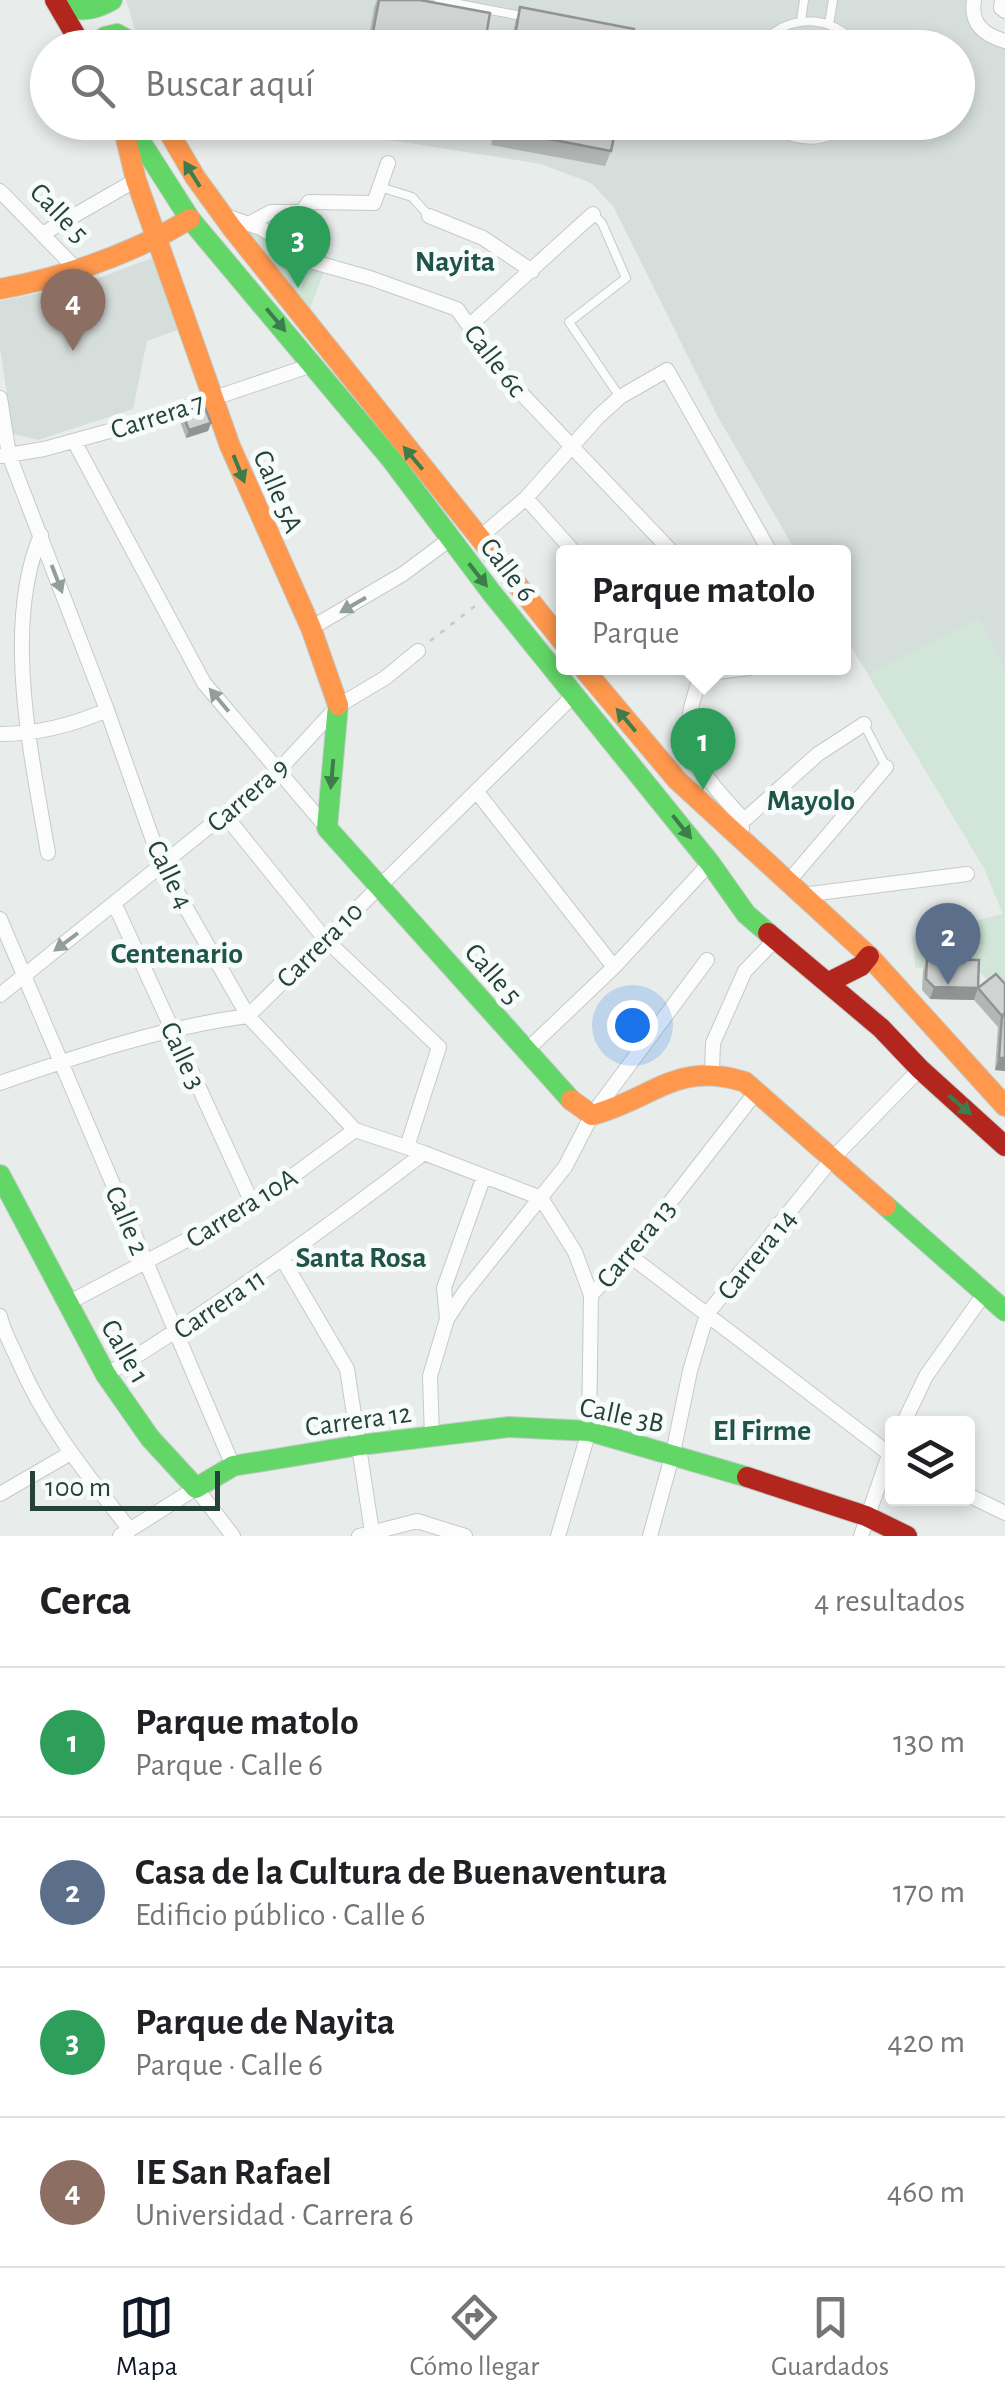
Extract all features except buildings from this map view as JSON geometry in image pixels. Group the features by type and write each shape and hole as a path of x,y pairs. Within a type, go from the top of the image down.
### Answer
{"main road":[{"path":"56,0 80,12 97,10 112,0"},
{"path":"56,0 73,30"},
{"path":"126,0 135,30"},
{"name":"Calle 6","path":"128,140 136,180"},
{"name":"Calle 6","path":"137,140 190,219 391,459 556,671"},
{"name":"Calle 6","path":"172,140 189,173 220,215 556,633"},
{"name":"Calle 5A","path":"136,180 256,512 329,673 338,706 327,828"},
{"path":"0,288 80,272 158,240 190,219"},
{"name":"Calle 6","path":"560,675 746,914 830,982 1005,1146"},
{"path":"596,675 678,780 740,829 795,889 869,956 1005,1106"},
{"name":"Calle 5","path":"327,828 572,1102 592,1115"},
{"path":"710,863 740,829"},
{"path":"830,982 862,966 869,956"},
{"path":"592,1115 617,1110 691,1073 712,1070 744,1082 1005,1311"},
{"name":"Calle 1","path":"0,1175 106,1376 150,1438 196,1488"},
{"name":"Calle 3B","path":"432,1437 509,1427 590,1431 672,1453 863,1526 907,1536"},
{"name":"Carrera 12","path":"196,1488 232,1466 432,1437"}],"street":[{"path":"974,0 978,28 1005,42"},
{"path":"250,223 271,212 302,212 309,202 374,203 388,162"},
{"path":"44,233 136,180"},
{"name":"Calle 5","path":"0,191 80,272"},
{"path":"468,326 593,214"},
{"name":"Calle 6c","path":"220,215 250,223 310,261 456,310 504,374 665,545"},
{"path":"429,216 483,238 532,270"},
{"name":"Carrera 7","path":"3,459 146,421 312,365"},
{"path":"479,538 526,498 620,396 667,370 766,545"},
{"name":"Calle 4","path":"0,398 3,459 40,535 162,866 248,1016 354,1130 541,1198"},
{"name":"Calle 5","path":"74,441 204,683 327,828"},
{"path":"526,498 568,545"},
{"path":"40,535 27,570 22,604 28,734 48,853"},
{"path":"311,628 403,574 450,539"},
{"name":"Carrera 9","path":"0,995 278,771 338,706 385,678 418,651"},
{"path":"701,675 690,713 691,752 740,829 818,754 864,724"},
{"name":"Carrera 10","path":"248,1016 575,694"},
{"path":"0,734 28,734 81,722 107,710"},
{"path":"795,889 886,767"},
{"path":"477,792 614,967"},
{"path":"224,814 325,938 439,1047 406,1147"},
{"path":"528,1050 614,967 710,863"},
{"path":"795,889 967,874"},
{"name":"Calle 3","path":"114,905 253,1205"},
{"name":"Calle 2","path":"0,919 232,1466"},
{"path":"712,1070 712,1043 745,971 775,940"},
{"name":"Carrera 12","path":"432,1437 430,1376 448,1319 464,1293 565,1167 592,1115 707,960"},
{"path":"0,1083 61,1062 248,1016"},
{"name":"Carrera 14","path":"650,1536 707,1314 831,1160 920,1070"},
{"name":"Carrera 13","path":"558,1536 590,1431 592,1295 629,1256 756,1092"},
{"name":"Carrera 10A","path":"68,1302 253,1205 354,1130"},
{"name":"Carrera 11","path":"106,1376 283,1260 424,1153"},
{"path":"448,1319 444,1288 484,1176"},
{"path":"541,1198 574,1252 592,1295"},
{"path":"629,1256 885,1448"},
{"path":"283,1260 342,1358 360,1445 366,1534 417,1522 465,1536"},
{"path":"907,1416 926,1376 984,1294"},
{"path":"2,1327 30,1388 69,1454 124,1533"},
{"path":"0,1494 69,1454"},
{"path":"863,1526 885,1468"},
{"name":"Carrera 12","path":"124,1533 196,1488"},
{"name":"Calle 1","path":"196,1488 234,1536"},
{"path":"975,1498 1005,1513"}],"lane":[{"path":"438,0 532,18"},
{"path":"800,21 804,0"},
{"path":"829,24 833,0"},
{"path":"774,30 800,21 829,24 840,30"},
{"path":"380,188 412,197 429,216"},
{"path":"593,214 602,223 626,278 569,322 620,396"},
{"path":"864,724 886,767"}],"path":[{"path":"418,651 492,592"}],"shaded area":[{"path":"126,0 974,0 978,28 1005,41 1005,999 974,965 916,968 912,937 1003,914 984,868 851,646 851,545 792,545 718,417 613,206 591,183 541,164 389,140 975,140 975,30 135,30"},
{"path":"157,256 183,328 147,341 133,409 38,440 13,434 0,348 0,301 83,284"}],"green space":[{"path":"220,215 326,266 310,309"},
{"path":"979,618 1005,668 1005,999 974,965 916,968 912,937 1003,914 984,868 868,675"}],"traffic: fast":[{"path":"58,0 85,9 112,0"},
{"path":"140,140 190,219 391,459 556,672"},
{"path":"558,675 710,863 746,914 768,933"},
{"path":"338,705 327,828 571,1100"},
{"path":"0,1175 106,1375 150,1438 196,1488 233,1466 360,1445 509,1427 589,1431 747,1477"},
{"path":"886,1206 1005,1311"}],"traffic: slow":[{"path":"126,140 136,180 230,446 311,628 338,705"},
{"path":"173,140 232,228 556,633"},
{"path":"0,289 98,263 190,219"},
{"path":"589,675 677,780 869,956 1005,1106"},
{"path":"571,1100 592,1115 683,1079 721,1076 745,1082 886,1206"}],"traffic: jam":[{"path":"55,0 72,30"},
{"path":"768,933 881,1028 1005,1146"},
{"path":"829,982 861,966 869,956"},
{"path":"747,1477 866,1516 907,1536"}],"place":[{"name":"Parque de Nayita","path":"298,288"},
{"name":"IE San Rafael","path":"73,351"},
{"name":"Parque matolo","path":"703,790"},
{"name":"Casa de la Cultura de Buenaventura","path":"948,985"}],"district":[{"name":"Nayita","path":"455,261"},
{"name":"Mayolo","path":"811,800"},
{"name":"Centenario","path":"177,953"},
{"name":"Santa Rosa","path":"361,1257"},
{"name":"El Firme","path":"762,1430"}]}
